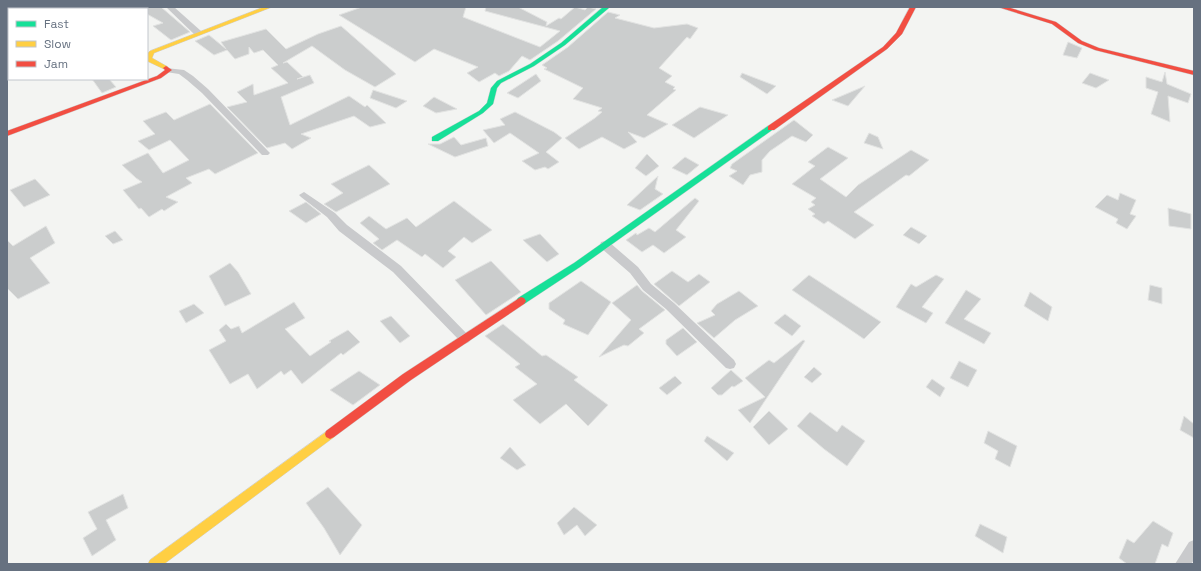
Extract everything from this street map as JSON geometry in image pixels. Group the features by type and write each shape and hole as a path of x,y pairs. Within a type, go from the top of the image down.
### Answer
{"street":[{"path":"170,7 198,33"},
{"path":"265,153 205,91 190,78 181,72 169,70 149,59 149,54 198,33 269,7"},
{"path":"435,139 481,112 490,104 494,88 499,82 532,65 563,44 607,7"},
{"path":"154,564 407,377 578,265 885,48 899,34 913,7"},
{"path":"1001,7 1054,23 1062,27 1073,38 1098,48 1194,73"},
{"path":"7,134 152,80 169,70"},
{"path":"304,195 331,215 343,228 397,269 465,338"},
{"path":"605,245 634,270 647,287 670,306 730,364"},
{"path":"1182,564 1194,547"}],"building":[{"path":"161,7 190,32 171,40 153,26 163,23 148,15 148,8 142,8"},
{"path":"362,7 466,7 463,17 540,47 560,31 485,11 486,7 518,7 547,22 546,26 559,18 561,19 575,7 585,10 588,7 596,9 558,41 530,60 522,56 509,71 499,76 495,73 479,82 467,73 478,67 434,49 415,62 339,15"},
{"path":"608,12 620,15 615,18 654,28 687,24 698,28 690,39 687,37 659,68 672,76 665,82 675,87 673,89 676,90 647,115 668,124 644,138 628,132 637,142 624,149 602,137 579,149 565,138 595,118 602,112 598,111 602,108 573,99 583,88 544,69 547,68 542,65 568,47"},
{"path":"341,26 396,74 375,87 345,70 312,46 283,63 287,62 303,77 297,79 310,75 314,83 281,97 290,125 349,96 365,107 367,105 386,123 370,127 354,116 301,134 311,138 292,149 285,143 267,148 227,107 247,102 237,92 253,84 254,95 288,83 271,68 278,65 263,50 254,53 249,47 249,54 235,59 227,50 214,55 195,41 209,35 226,49 221,42 266,29 286,49 318,34"},
{"path":"1068,42 1082,48 1077,58 1063,55"},
{"path":"1165,72 1167,84 1191,94 1188,103 1168,96 1170,122 1151,114 1158,92 1146,88 1146,77 1162,82"},
{"path":"742,73 776,86 767,94 740,77"},
{"path":"1090,73 1109,80 1096,88 1082,83"},
{"path":"536,74 541,81 518,98 507,93"},
{"path":"93,80 110,80 116,87 102,93"},
{"path":"865,86 848,106 832,100"},
{"path":"373,90 407,101 396,108 370,98"},
{"path":"434,97 457,109 436,113 423,106"},
{"path":"210,104 258,153 215,174 209,169 186,178 192,183 166,197 178,202 164,211 162,209 149,217 141,208 139,209 123,190 142,182 122,165 148,153 163,173 189,160 170,140 149,150 138,141 155,134 143,121 166,112 174,120"},
{"path":"700,107 728,115 694,138 672,125"},
{"path":"515,112 554,132 562,138 546,152 559,162 548,169 545,167 535,170 522,161 539,153 510,133 494,143 483,130 505,125 500,119"},
{"path":"794,120 813,135 806,142 792,136 770,151 762,160 762,172 750,175 743,185 729,176 737,171 730,168 732,164"},
{"path":"869,133 878,137 883,149 864,143"},
{"path":"454,137 461,145 486,138 488,146 455,157 428,144 440,144"},
{"path":"828,147 848,158 820,179 846,197 858,185 911,150 929,160 909,176 906,175 854,212 874,225 855,239 828,221 824,224 812,216 815,214 808,209 815,205 811,202 816,198 792,184 815,166 808,162"},
{"path":"647,154 659,166 646,176 635,168"},
{"path":"685,157 699,165 687,175 672,168"},
{"path":"369,165 390,184 336,212 324,204 343,193 331,184"},
{"path":"658,176 655,189 663,194 640,210 627,205"},
{"path":"35,179 50,195 24,207 10,190"},
{"path":"1120,193 1136,200 1130,214 1136,216 1127,229 1116,223 1118,219 1095,207 1107,195 1118,200"},
{"path":"695,198 699,201 676,230 686,237 664,253 653,245 642,252 626,240 636,233 637,235 649,228 655,232"},
{"path":"454,201 492,230 472,243 464,237 448,251 456,257 443,268 425,254 422,257 397,240 382,250 373,243 379,239 360,223 369,216 386,229 407,218 416,227"},
{"path":"306,202 321,214 306,223 289,211"},
{"path":"1168,208 1191,214 1191,229 1169,226"},
{"path":"46,226 55,243 30,258 50,283 18,299 7,288 7,240 13,246"},
{"path":"911,227 927,236 919,244 903,235"},
{"path":"115,231 123,240 113,244 105,236"},
{"path":"540,234 559,254 547,262 523,240"},
{"path":"491,261 521,292 486,315 455,280"},
{"path":"230,263 238,272 251,294 225,306 209,276"},
{"path":"672,271 688,282 699,274 710,282 679,306 654,284"},
{"path":"809,275 881,322 864,339 792,290"},
{"path":"936,275 944,279 922,307 933,313 926,323 896,307 911,284 916,287"},
{"path":"581,281 611,302 588,335 563,324 565,320 549,309 549,303"},
{"path":"637,285 665,310 639,329 644,333 628,346 624,345 599,357 631,320 612,303"},
{"path":"1150,285 1162,288 1162,304 1148,300"},
{"path":"966,290 981,299 964,319 991,333 984,344 945,323"},
{"path":"739,291 758,306 735,320 714,338 697,323 715,315 711,311 717,304"},
{"path":"1030,292 1052,307 1048,321 1024,306"},
{"path":"294,302 305,318 285,329 310,356 331,342 329,341 348,330 360,342 343,355 341,353 302,384 291,370 284,375 281,371 257,389 248,374 230,384 209,350 226,341 219,330 226,324 231,329 239,326 242,333"},
{"path":"194,304 204,313 186,323 179,311"},
{"path":"785,314 801,326 792,336 774,323"},
{"path":"391,316 410,336 400,343 380,321"},
{"path":"503,324 542,356 546,355 578,377 574,380 608,405 588,426 566,404 540,424 513,400 537,384 515,367 520,364 485,336"},
{"path":"683,328 697,342 677,356 666,344 666,340"},
{"path":"803,340 805,341 750,423 738,410 765,397 745,378 769,360 774,363"},
{"path":"959,361 977,370 968,387 950,378"},
{"path":"814,367 822,374 812,383 804,377"},
{"path":"731,370 743,381 734,387 732,386 722,395 718,395 711,388"},
{"path":"359,371 380,385 353,405 330,390"},
{"path":"675,376 682,383 667,395 659,388"},
{"path":"932,379 945,388 940,397 926,387"},
{"path":"769,411 788,429 769,445 753,427"},
{"path":"810,412 837,432 842,425 865,441 847,466 797,426"},
{"path":"1184,416 1194,424 1194,438 1180,430"},
{"path":"988,431 1017,446 1010,467 995,459 998,451 984,443"},
{"path":"707,436 734,453 727,461 704,441"},
{"path":"510,447 526,465 517,470 500,458"},
{"path":"328,487 362,525 340,555 324,528 306,503"},
{"path":"123,494 128,508 106,520 116,540 92,556 83,538 97,529 88,512"},
{"path":"574,507 597,525 585,536 577,525 564,535 557,523"},
{"path":"1153,521 1173,533 1168,547 1162,544 1155,564 1127,564 1119,558 1127,539 1134,543"},
{"path":"980,524 1007,537 1003,553 975,536"}],"traffic: fast":[{"path":"435,139 481,112 490,104 494,88 499,82 532,65 563,44 607,7"},
{"path":"521,301 577,265 771,128"}],"traffic: slow":[{"path":"166,68 149,59 148,57 152,52 269,7"},
{"path":"154,564 330,434"}],"traffic: jam":[{"path":"771,128 885,48 899,34 913,7"},
{"path":"1001,7 1054,23 1080,42 1097,49 1194,73"},
{"path":"7,134 159,77 169,70 166,68"},
{"path":"330,434 407,377 521,301"}]}
